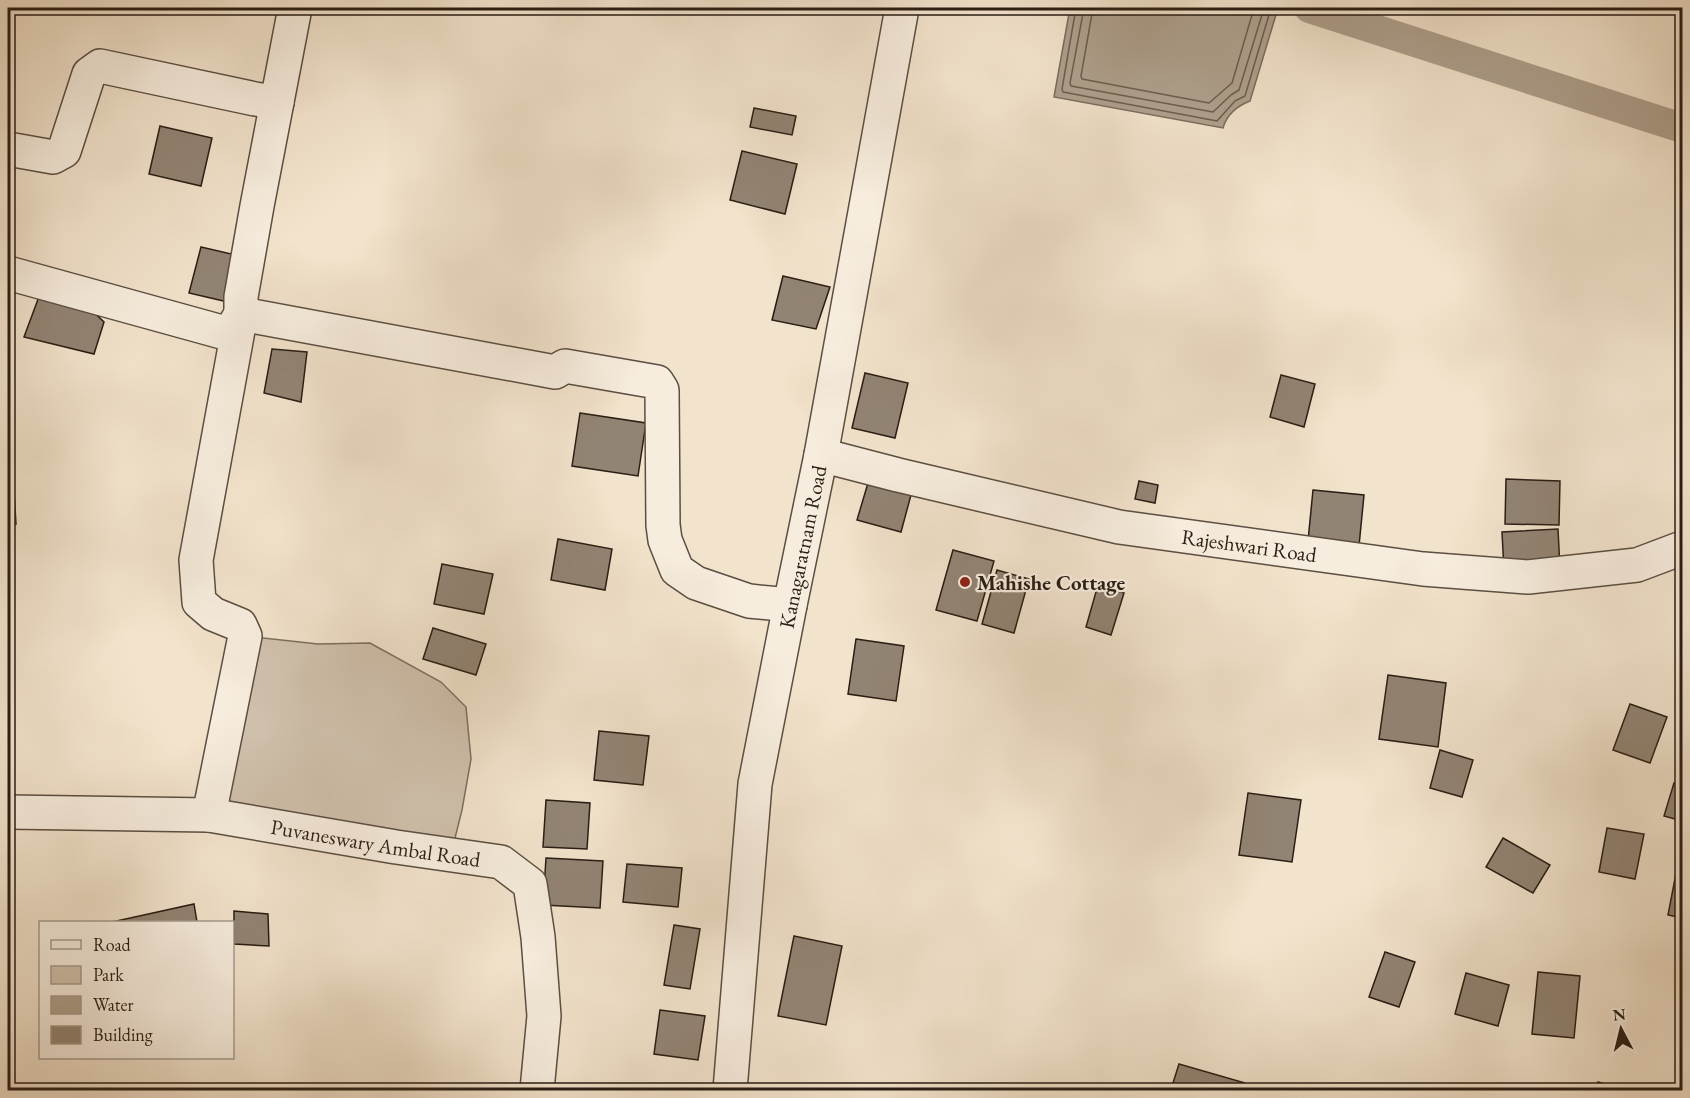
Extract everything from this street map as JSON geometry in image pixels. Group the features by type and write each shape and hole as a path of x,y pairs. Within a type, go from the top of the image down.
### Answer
{"street":[{"path":"209,815 245,636 240,625 213,614 199,602 196,560 241,314 241,297 295,8"},
{"name":"Kanagaratnam Road","path":"730,1090 755,784 821,455 902,8"},
{"path":"8,148 53,157 64,151 88,74 100,66 277,102"},
{"path":"8,273 229,334 241,314"},
{"path":"241,314 555,372 565,366 657,382 662,390 663,525 665,540 677,570 696,583 749,601 790,605"},
{"name":"Rajeshwari Road","path":"821,455 1119,526 1423,569 1528,577 1637,565 1683,548"},
{"name":"Puvaneswary Ambal Road","path":"8,812 209,815 396,847 501,862 530,884 538,937 544,1016 537,1090"}],"green space":[{"path":"245,636 318,644 370,643 441,682 466,707 471,759 451,854 209,815"}],"water":[{"path":"1070,8 1278,8 1250,101 1233,111 1223,128 1054,97"}],"building":[{"path":"754,108 796,116 792,135 750,127"},
{"path":"160,126 212,138 201,186 149,174"},
{"path":"742,151 797,164 785,214 730,200"},
{"path":"201,247 240,256 228,302 189,293"},
{"path":"783,276 830,287 816,329 772,320"},
{"path":"40,294 86,305 104,322 94,354 24,337"},
{"path":"272,349 307,352 301,402 264,393"},
{"path":"865,373 908,383 895,438 852,428"},
{"path":"1281,375 1315,384 1304,427 1270,417"},
{"path":"580,413 646,423 638,476 572,466"},
{"path":"13,475 16,524 8,525 8,476"},
{"path":"1506,479 1560,481 1559,525 1505,524"},
{"path":"1139,481 1158,485 1155,503 1135,499"},
{"path":"868,483 911,495 901,532 857,520"},
{"path":"1313,490 1364,495 1359,546 1308,541"},
{"path":"1558,529 1560,568 1504,571 1502,532"},
{"path":"558,539 612,549 605,590 551,580"},
{"path":"953,550 994,561 977,621 936,610"},
{"path":"442,564 493,574 484,614 434,604"},
{"path":"997,570 1029,579 1014,633 982,624"},
{"path":"1098,585 1124,593 1111,635 1086,627"},
{"path":"433,628 486,644 476,675 423,659"},
{"path":"856,639 904,646 896,701 848,694"},
{"path":"1388,675 1446,683 1438,747 1379,739"},
{"path":"1630,704 1667,717 1650,763 1613,750"},
{"path":"599,731 649,736 643,785 594,780"},
{"path":"1440,750 1473,760 1462,797 1430,788"},
{"path":"1674,783 1682,785 1682,821 1664,816"},
{"path":"1248,793 1301,800 1292,862 1239,855"},
{"path":"546,800 590,803 587,849 543,847"},
{"path":"1607,828 1644,834 1635,879 1599,872"},
{"path":"1503,838 1550,865 1533,893 1486,867"},
{"path":"546,858 603,861 600,908 543,905"},
{"path":"1678,863 1682,864 1682,918 1668,915"},
{"path":"627,864 682,868 678,907 623,902"},
{"path":"194,904 197,921 117,921"},
{"path":"234,911 268,914 269,946 234,944"},
{"path":"674,925 700,929 690,989 664,985"},
{"path":"794,936 842,946 826,1025 778,1016"},
{"path":"1385,952 1415,962 1399,1007 1369,997"},
{"path":"1682,955 1682,973 1677,971"},
{"path":"1538,972 1580,976 1574,1038 1532,1034"},
{"path":"1466,973 1509,985 1498,1026 1455,1014"},
{"path":"660,1010 705,1016 698,1060 654,1054"},
{"path":"1682,1060 1682,1089 1675,1087"},
{"path":"1179,1064 1245,1083 1243,1090 1198,1090 1173,1083"},
{"path":"1598,1082 1624,1090 1595,1090"}],"waterway":[{"path":"1309,8 1682,128"}],"place":[{"name":"Mahishe Cottage","path":"965,582"}]}
